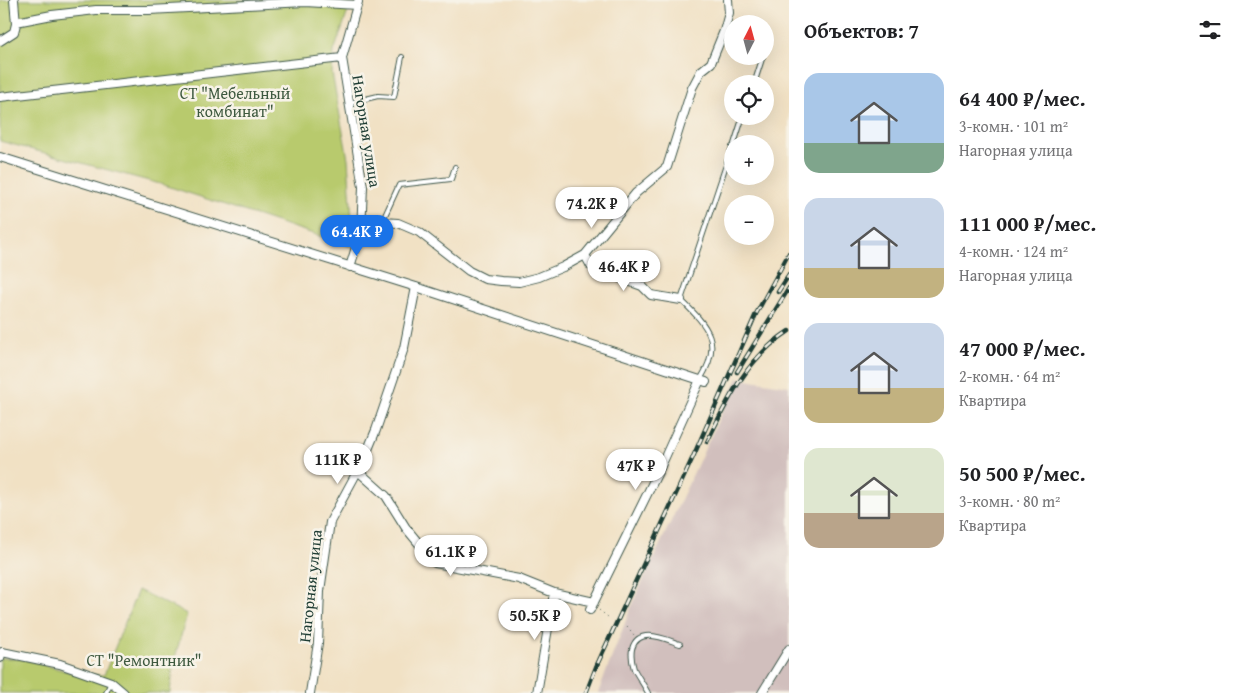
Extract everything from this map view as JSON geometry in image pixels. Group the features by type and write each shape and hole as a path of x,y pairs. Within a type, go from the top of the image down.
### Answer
{"street":[{"path":"0,40 14,32 16,22 14,0"},
{"path":"361,231 371,225 382,222 398,223 419,232 469,272 486,279 501,282 519,282 539,277 585,255 636,193 667,167 692,88 701,71 711,63 724,31 729,13 728,0"},
{"path":"16,22 52,14 96,10 149,10 305,2 358,2"},
{"name":"Нагорная улица","path":"350,267 361,231 363,187 342,58 358,2"},
{"path":"0,97 342,58"},
{"path":"0,157 416,287 703,381 590,610"},
{"path":"585,255 592,266 606,274 642,286 651,296 681,300"},
{"name":"Нагорная улица","path":"310,693 318,643 320,591 330,522 358,471 376,430 404,348 416,287"},
{"path":"358,471 386,496 406,528 435,563 519,579 554,592 594,602"},
{"path":"537,693 554,592"},
{"path":"762,693 789,649"},
{"path":"1,654 60,664 111,682 124,693"}],"lane":[{"path":"349,102 378,96 394,97 402,57"},
{"path":"382,222 399,185 451,179 455,167"},
{"path":"703,381 704,373 713,350 710,334 697,316 681,300 724,172"},
{"path":"648,693 634,669 632,660 633,647 638,639 654,636 680,644"},
{"path":"106,693 111,682"}],"path":[{"path":"594,602 601,613 608,617"},
{"path":"627,626 638,639"}],"shaded area":[{"path":"738,378 789,386 789,693 598,693 633,602"}],"green space":[{"name":"СТ \"Мебельный комбинат\"","path":"0,0 352,0 334,51 332,73 348,159 352,221 350,246 164,185 0,141"},
{"name":"СТ \"Ремонтник\"","path":"138,590 187,614 173,665 170,693 0,693 0,658 23,659 80,675 104,675"}],"railway":[{"path":"586,693 596,667 693,457 756,314 789,253"},
{"path":"778,292 789,275"},
{"path":"737,372 789,288"},
{"path":"707,442 740,380 761,354 789,331"}]}
